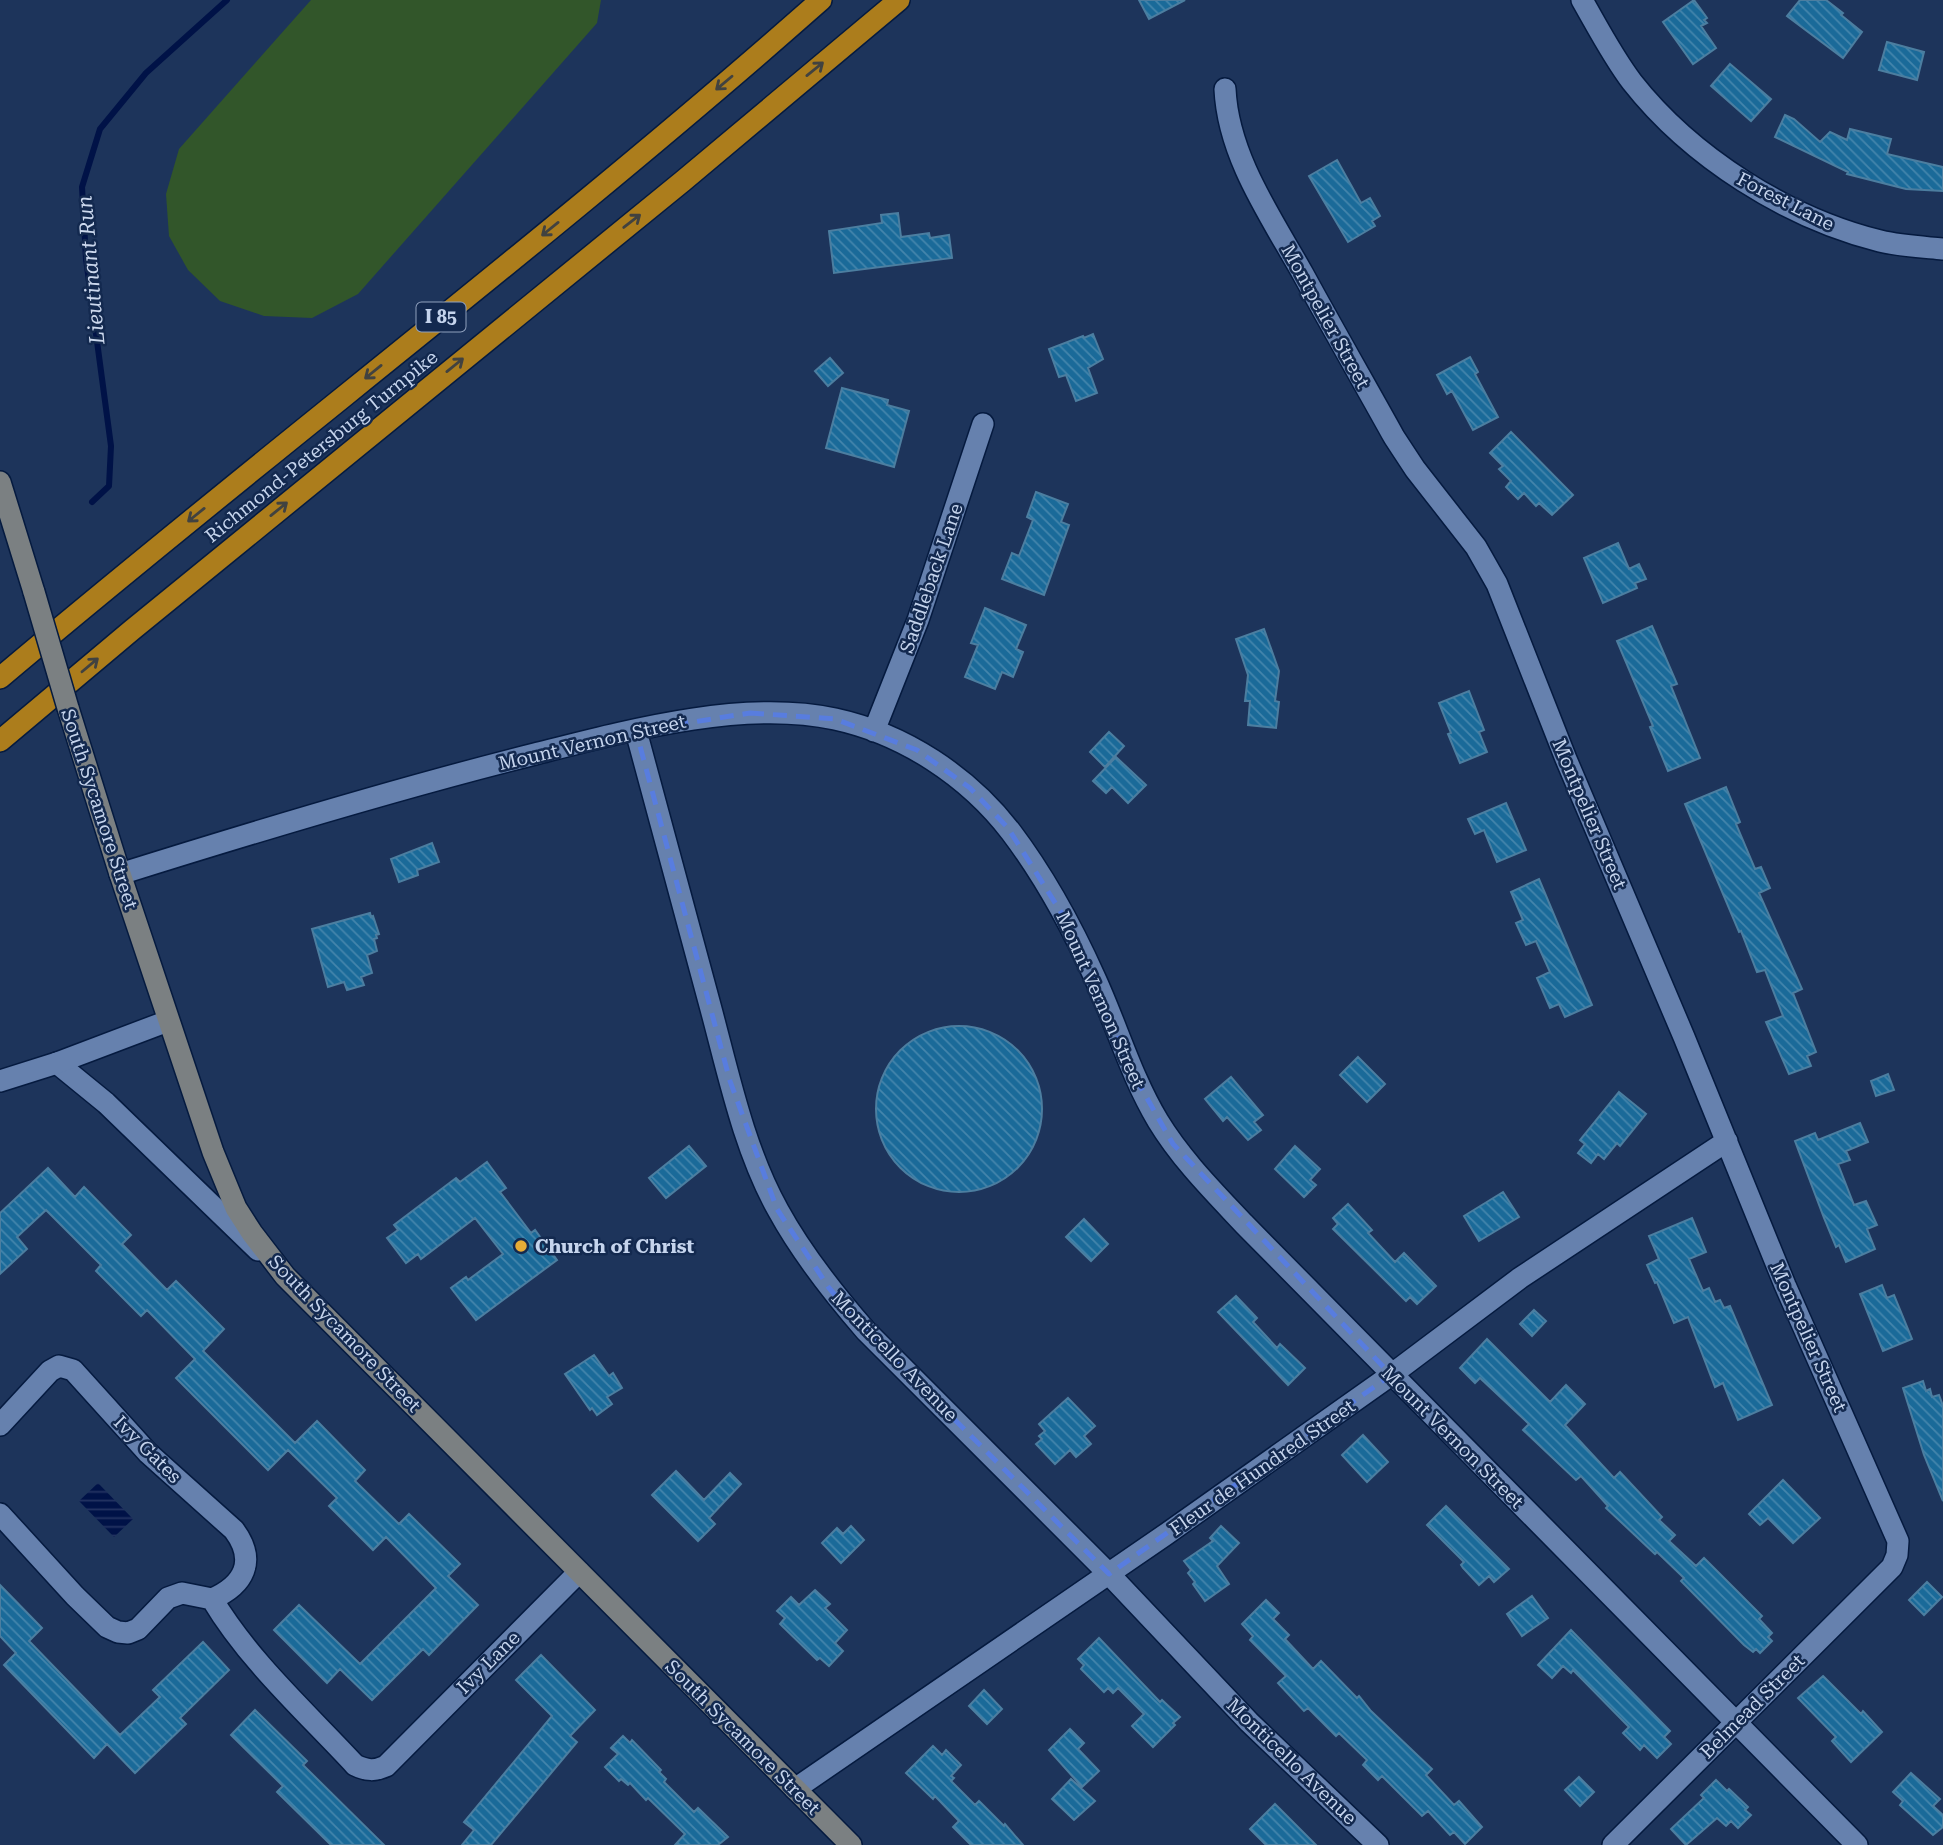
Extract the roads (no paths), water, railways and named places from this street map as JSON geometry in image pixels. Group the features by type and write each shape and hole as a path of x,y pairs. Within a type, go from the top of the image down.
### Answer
{"highway":[{"name":"Richmond-Petersburg Turnpike","path":"0,678 608,180 821,0"},
{"name":"Richmond-Petersburg Turnpike","path":"0,741 174,595 683,181 899,0"}],"main road":[{"name":"South Sycamore Street","path":"0,482 81,754 120,874 213,1152 236,1208 285,1276 851,1845"}],"street":[{"name":"Forest Lane","path":"1582,0 1632,82 1660,113 1700,150 1737,178 1768,197 1845,231 1881,241 1943,249"},
{"name":"Montpelier Street","path":"1226,89 1226,114 1233,138 1261,201 1394,438 1476,547 1497,584 1566,759 1785,1285 1896,1533 1897,1555 1892,1567"},
{"name":"Saddleback Lane","path":"874,731 918,620 983,424"},
{"name":"Mount Vernon Street","path":"120,874 442,777 702,718 750,713 835,719 874,731 918,750 970,788 1008,828 1034,865 1071,928 1096,980 1135,1077 1173,1144 1244,1224 1391,1375 1857,1845"},
{"name":"Monticello Avenue","path":"636,731 730,1081 754,1157 777,1209 823,1279 866,1331 1109,1574 1249,1722 1378,1845"},
{"path":"0,1081 57,1063 168,1021"},
{"path":"57,1063 106,1103 285,1276"},
{"name":"Fleur de Hundred Street","path":"795,1789 1109,1574 1391,1375 1520,1279 1727,1141"},
{"name":"Ivy Gates","path":"0,1424 50,1371 59,1366 73,1370 148,1453 234,1530 243,1542 246,1555 241,1575 226,1592 212,1599"},
{"path":"0,1514 107,1628 128,1633 138,1629 168,1598 183,1593 212,1599"},
{"name":"Belmead Street","path":"1612,1845 1892,1567"},
{"name":"Ivy Lane","path":"212,1599 247,1650 355,1765 376,1770 387,1766 579,1572"}],"waterway":[{"name":"Lieutinant Run","path":"92,502 109,486 111,446 86,259 82,187 100,129 146,73 227,0"}],"place":[{"name":"Church of Christ","path":"521,1246"}]}
